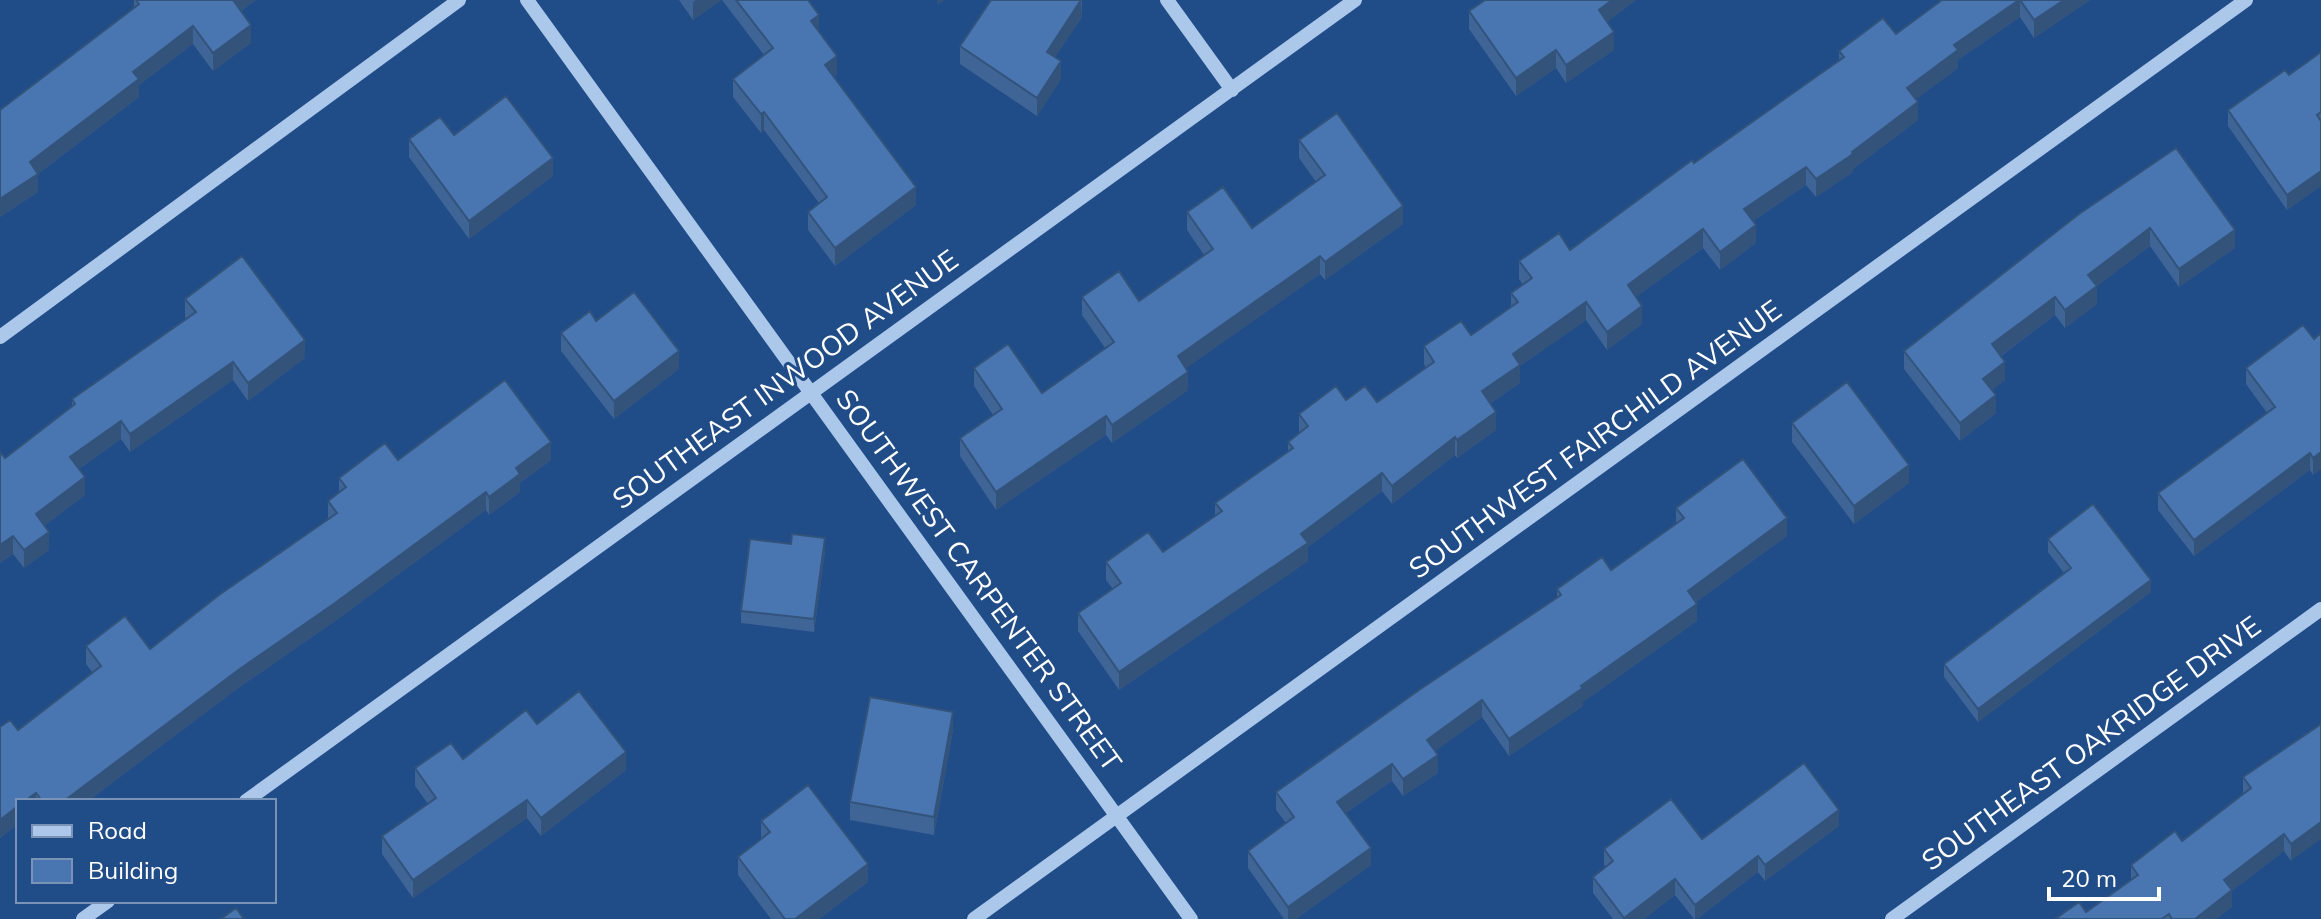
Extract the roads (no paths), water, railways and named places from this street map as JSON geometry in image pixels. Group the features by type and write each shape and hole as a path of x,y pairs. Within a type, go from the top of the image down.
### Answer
{"street":[{"path":"0,337 459,0"},
{"name":"SOUTHWEST CARPENTER STREET","path":"527,0 1191,919"},
{"path":"1167,0 1232,90"},
{"name":"SOUTHEAST INWOOD AVENUE","path":"249,799 1355,0"},
{"name":"SOUTHWEST FAIRCHILD AVENUE","path":"974,919 2246,0"},
{"name":"SOUTHEAST OAKRIDGE DRIVE","path":"1892,919 2321,609"},
{"path":"83,919 105,903"}]}
